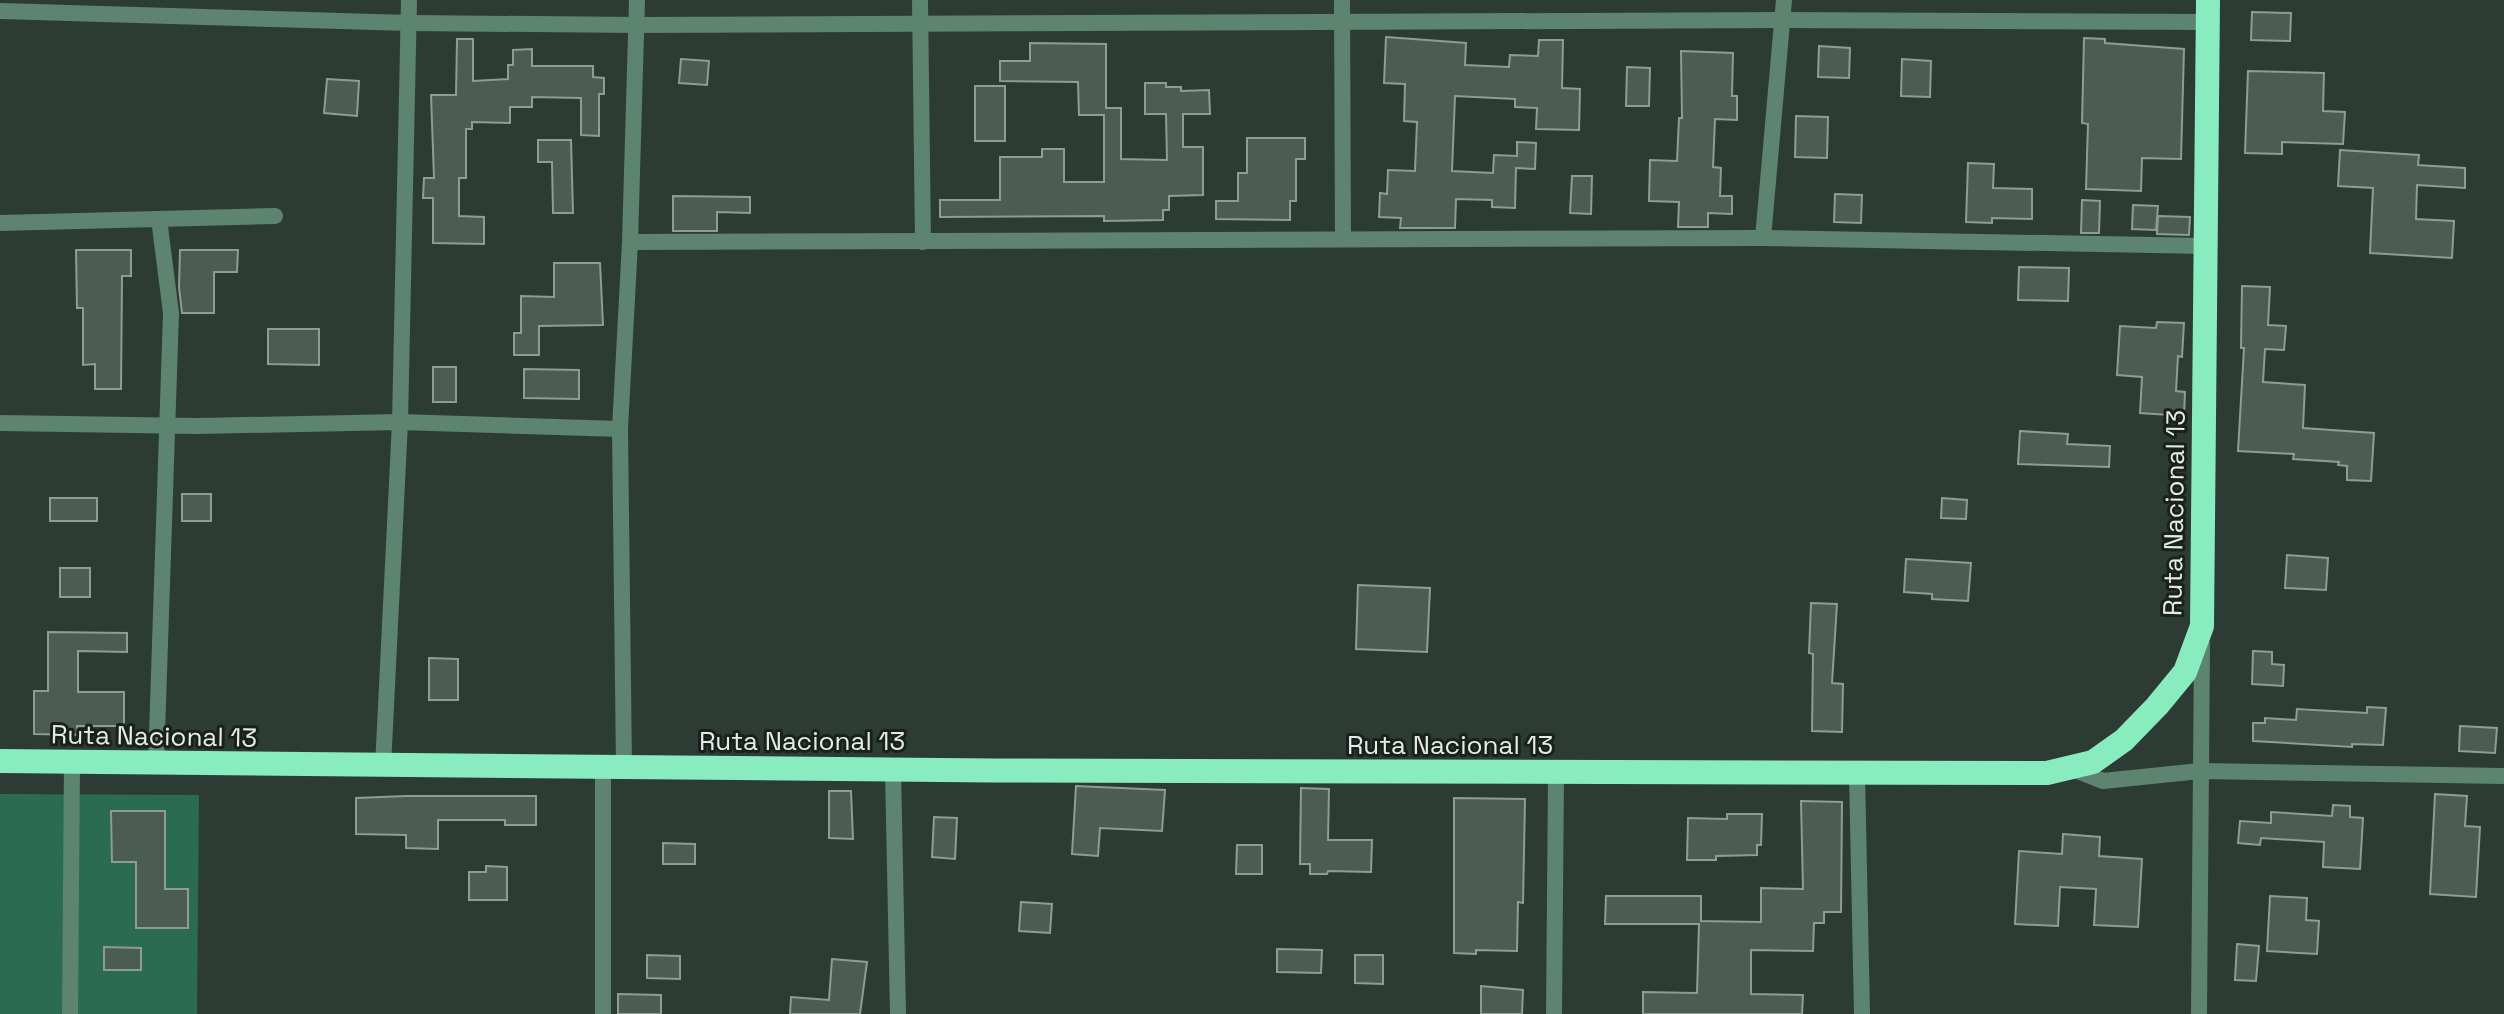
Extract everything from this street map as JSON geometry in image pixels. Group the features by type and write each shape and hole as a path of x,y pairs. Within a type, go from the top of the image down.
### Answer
{"highway":[{"name":"Ruta Nacional 13","path":"0,761 383,767 1556,774 2047,773 2093,762 2124,740 2185,672 2202,626 2208,11"}],"street":[{"path":"383,767 400,422 409,0"},
{"path":"603,1014 614,768 620,429 630,242 637,0"},
{"path":"920,0 923,242"},
{"path":"1342,0 1343,239"},
{"path":"1763,238 1784,0"},
{"path":"0,11 410,23 636,25 1783,20 2208,11"},
{"path":"0,223 275,216"},
{"path":"156,764 171,313 159,219"},
{"path":"630,242 1763,238 2206,246"},
{"path":"0,423 167,426 400,422 620,429"},
{"path":"2199,1014 2202,626"},
{"path":"70,1014 72,762"},
{"path":"2068,768 2103,781 2200,771 2504,776"},
{"path":"893,770 898,1014"},
{"path":"1857,773 1862,1014"},
{"path":"1554,1014 1556,774"}],"green space":[{"path":"0,794 199,795 197,1014 0,1014"}],"building":[{"path":"2252,12 2291,13 2290,41 2251,40"},
{"path":"1386,37 1466,43 1465,65 1509,67 1510,55 1538,56 1539,40 1563,40 1562,88 1580,89 1579,130 1536,129 1537,108 1515,107 1515,99 1455,96 1452,171 1493,173 1494,155 1517,156 1517,142 1536,143 1535,169 1516,168 1515,208 1492,207 1492,200 1456,199 1455,228 1400,228 1401,218 1379,217 1380,193 1387,194 1388,170 1415,171 1417,122 1404,121 1405,84 1384,83"},
{"path":"2084,38 2105,39 2105,43 2184,49 2181,159 2142,158 2141,191 2086,189 2088,124 2082,123"},
{"path":"457,39 473,39 473,81 508,79 508,65 513,65 513,50 532,49 532,66 593,66 593,77 604,78 604,94 599,94 599,136 581,135 581,98 532,97 532,107 510,107 510,123 472,122 472,129 466,129 466,178 459,178 459,216 484,217 484,244 433,243 433,198 423,198 424,178 434,178 431,95 456,95"},
{"path":"1030,43 1106,44 1106,108 1121,108 1121,159 1167,160 1166,114 1145,114 1145,83 1166,83 1166,87 1181,87 1181,91 1209,90 1210,114 1183,114 1183,147 1203,147 1203,195 1169,196 1169,210 1163,210 1163,220 1104,221 1104,216 940,217 940,200 1000,200 1000,157 1042,157 1042,149 1064,149 1064,182 1104,182 1104,115 1079,115 1078,82 1000,81 1000,61 1030,61"},
{"path":"1819,46 1850,48 1849,78 1818,77"},
{"path":"1681,51 1733,53 1732,96 1737,96 1737,120 1715,119 1713,167 1721,168 1720,196 1732,196 1732,214 1708,213 1708,227 1678,227 1679,202 1649,201 1650,160 1677,161 1679,118 1682,118"},
{"path":"681,59 709,61 707,85 679,83"},
{"path":"1902,59 1931,61 1930,97 1901,96"},
{"path":"1627,67 1650,68 1649,106 1626,106"},
{"path":"2248,71 2324,73 2323,111 2345,112 2343,144 2282,142 2282,154 2245,153"},
{"path":"327,79 359,81 357,116 324,113"},
{"path":"975,86 1005,86 1005,141 975,141"},
{"path":"1796,116 1828,117 1827,158 1795,157"},
{"path":"1247,138 1305,138 1305,159 1296,159 1296,201 1290,201 1290,220 1216,219 1216,201 1238,201 1238,173 1247,173"},
{"path":"538,140 571,140 573,213 553,213 552,162 538,162"},
{"path":"2340,150 2419,155 2418,165 2465,168 2465,188 2417,185 2416,219 2454,221 2452,258 2370,253 2373,188 2338,186"},
{"path":"1968,163 1994,164 1993,188 2032,189 2032,219 1992,218 1992,223 1966,222"},
{"path":"1572,176 1592,176 1591,214 1570,213"},
{"path":"1835,194 1862,195 1861,223 1834,222"},
{"path":"673,196 750,197 750,213 717,212 717,231 673,231"},
{"path":"2082,200 2100,201 2099,233 2081,233"},
{"path":"2133,205 2158,206 2156,230 2132,229"},
{"path":"2158,216 2190,217 2189,235 2157,234"},
{"path":"76,250 131,250 131,276 122,276 121,389 95,389 95,364 83,365 83,308 77,308"},
{"path":"180,250 238,250 237,272 214,272 214,313 182,313"},
{"path":"554,263 600,263 603,325 539,326 539,355 514,355 514,333 521,333 521,296 554,297"},
{"path":"2019,267 2069,268 2068,301 2018,300"},
{"path":"2242,286 2270,287 2268,325 2286,326 2284,350 2265,349 2263,382 2305,385 2303,428 2374,433 2371,481 2347,480 2347,466 2338,465 2339,462 2293,459 2294,454 2238,451 2244,348 2241,348"},
{"path":"2157,322 2184,323 2176,391 2185,392 2184,416 2140,413 2142,377 2117,375 2120,326 2156,328"},
{"path":"268,329 319,329 319,365 268,364"},
{"path":"433,367 456,367 456,402 433,402"},
{"path":"524,369 579,370 579,399 524,398"},
{"path":"2020,431 2068,434 2067,444 2110,446 2109,467 2018,464"},
{"path":"182,494 211,494 211,521 182,521"},
{"path":"50,498 97,498 97,521 50,521"},
{"path":"1942,498 1967,500 1966,519 1941,518"},
{"path":"2287,555 2328,558 2326,590 2285,588"},
{"path":"1906,559 1971,563 1968,601 1932,599 1932,594 1904,592"},
{"path":"60,568 90,568 90,597 60,597"},
{"path":"1358,585 1430,588 1427,652 1356,649"},
{"path":"1811,603 1837,604 1832,683 1843,684 1842,732 1812,731"},
{"path":"48,632 127,633 127,652 78,651 78,692 124,692 124,726 77,726 78,735 34,734 34,691 48,691"},
{"path":"2253,651 2272,652 2272,664 2284,665 2283,686 2252,684"},
{"path":"429,658 458,659 458,700 429,700"},
{"path":"2367,707 2386,708 2383,745 2352,744 2352,747 2253,741 2253,723 2265,723 2265,718 2296,720 2297,709 2367,713"},
{"path":"2460,726 2497,728 2495,753 2459,751"},
{"path":"1076,786 1165,790 1162,831 1100,828 1098,856 1072,854"},
{"path":"1301,788 1329,789 1328,840 1372,840 1371,872 1328,871 1327,874 1310,874 1310,864 1300,864"},
{"path":"829,791 851,791 853,839 829,838"},
{"path":"2435,794 2467,796 2465,826 2480,827 2476,897 2430,894"},
{"path":"536,796 536,825 505,825 505,820 438,820 438,849 406,848 406,835 356,834 356,798"},
{"path":"1454,798 1525,799 1523,903 1518,902 1517,951 1454,953"},
{"path":"1801,801 1842,802 1841,912 1824,912 1824,923 1814,923 1813,951 1751,950 1751,994 1803,995 1802,1014 1643,1014 1643,992 1697,993 1699,924 1605,924 1606,896 1701,896 1701,921 1761,922 1761,888 1803,889"},
{"path":"2333,805 2350,806 2350,817 2363,818 2360,869 2323,867 2324,842 2261,838 2260,845 2238,843 2240,821 2271,823 2271,812 2332,816"},
{"path":"111,811 165,811 165,889 188,889 188,928 136,928 136,862 112,862"},
{"path":"1727,814 1762,814 1761,845 1757,845 1757,855 1687,860 1688,818 1727,819"},
{"path":"934,817 957,818 955,859 932,857"},
{"path":"2063,834 2100,837 2099,856 2142,859 2138,927 2094,925 2096,889 2060,887 2058,926 2015,924 2019,851 2062,854"},
{"path":"663,843 695,844 695,864 663,864"},
{"path":"1237,845 1262,845 1262,874 1236,874"},
{"path":"486,866 507,867 507,900 469,900 469,872 486,872"},
{"path":"2270,896 2307,898 2306,920 2319,921 2317,954 2267,951"},
{"path":"1021,902 1052,904 1050,933 1019,931"},
{"path":"2237,944 2259,946 2256,981 2235,980"},
{"path":"104,947 141,948 141,970 104,970"},
{"path":"1277,949 1322,950 1321,973 1277,972"},
{"path":"647,955 680,956 680,979 647,978"},
{"path":"1355,955 1383,955 1383,984 1355,983"},
{"path":"832,959 867,962 860,1014 790,1014 791,997 829,1000"},
{"path":"1481,986 1523,990 1522,1014 1481,1014"},
{"path":"618,994 661,995 661,1014 618,1014"}]}
